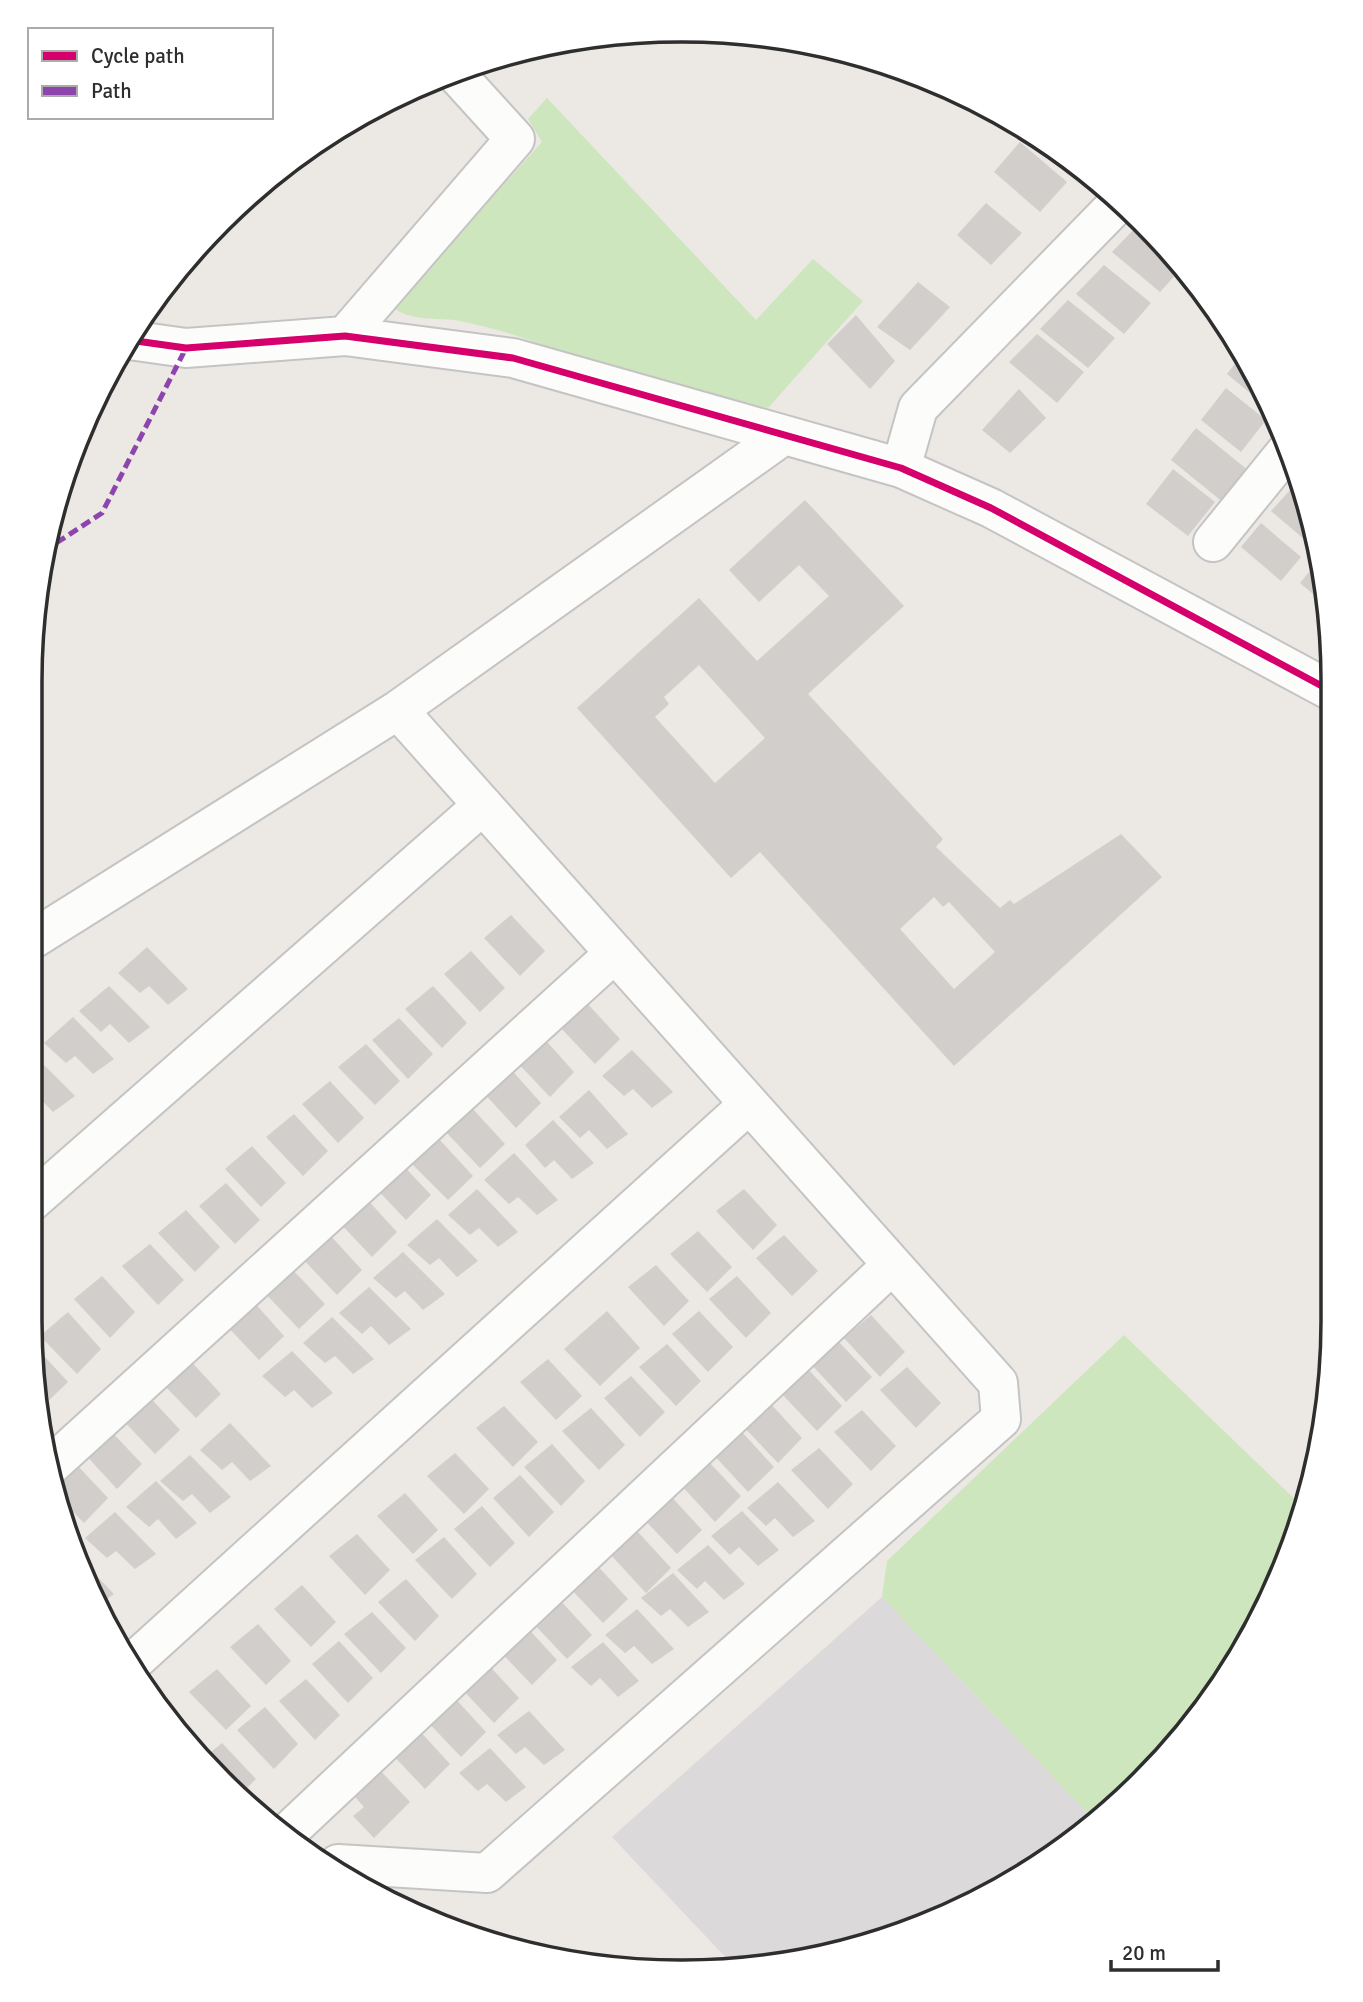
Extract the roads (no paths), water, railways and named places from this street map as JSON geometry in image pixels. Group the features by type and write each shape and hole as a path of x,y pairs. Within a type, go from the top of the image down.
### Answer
{"street":[{"path":"345,337 515,139 463,81"},
{"path":"901,468 918,408 1112,209"},
{"path":"140,342 186,348 345,337 513,358 901,468 991,508 1321,686"},
{"path":"42,933 398,710 785,435"},
{"path":"1213,542 1280,459"},
{"path":"346,1865 487,1873 1001,1419 998,1384 398,710"},
{"path":"42,1192 482,805"},
{"path":"58,1460 615,953"},
{"path":"139,1657 749,1104"},
{"path":"292,1828 892,1265"}]}
